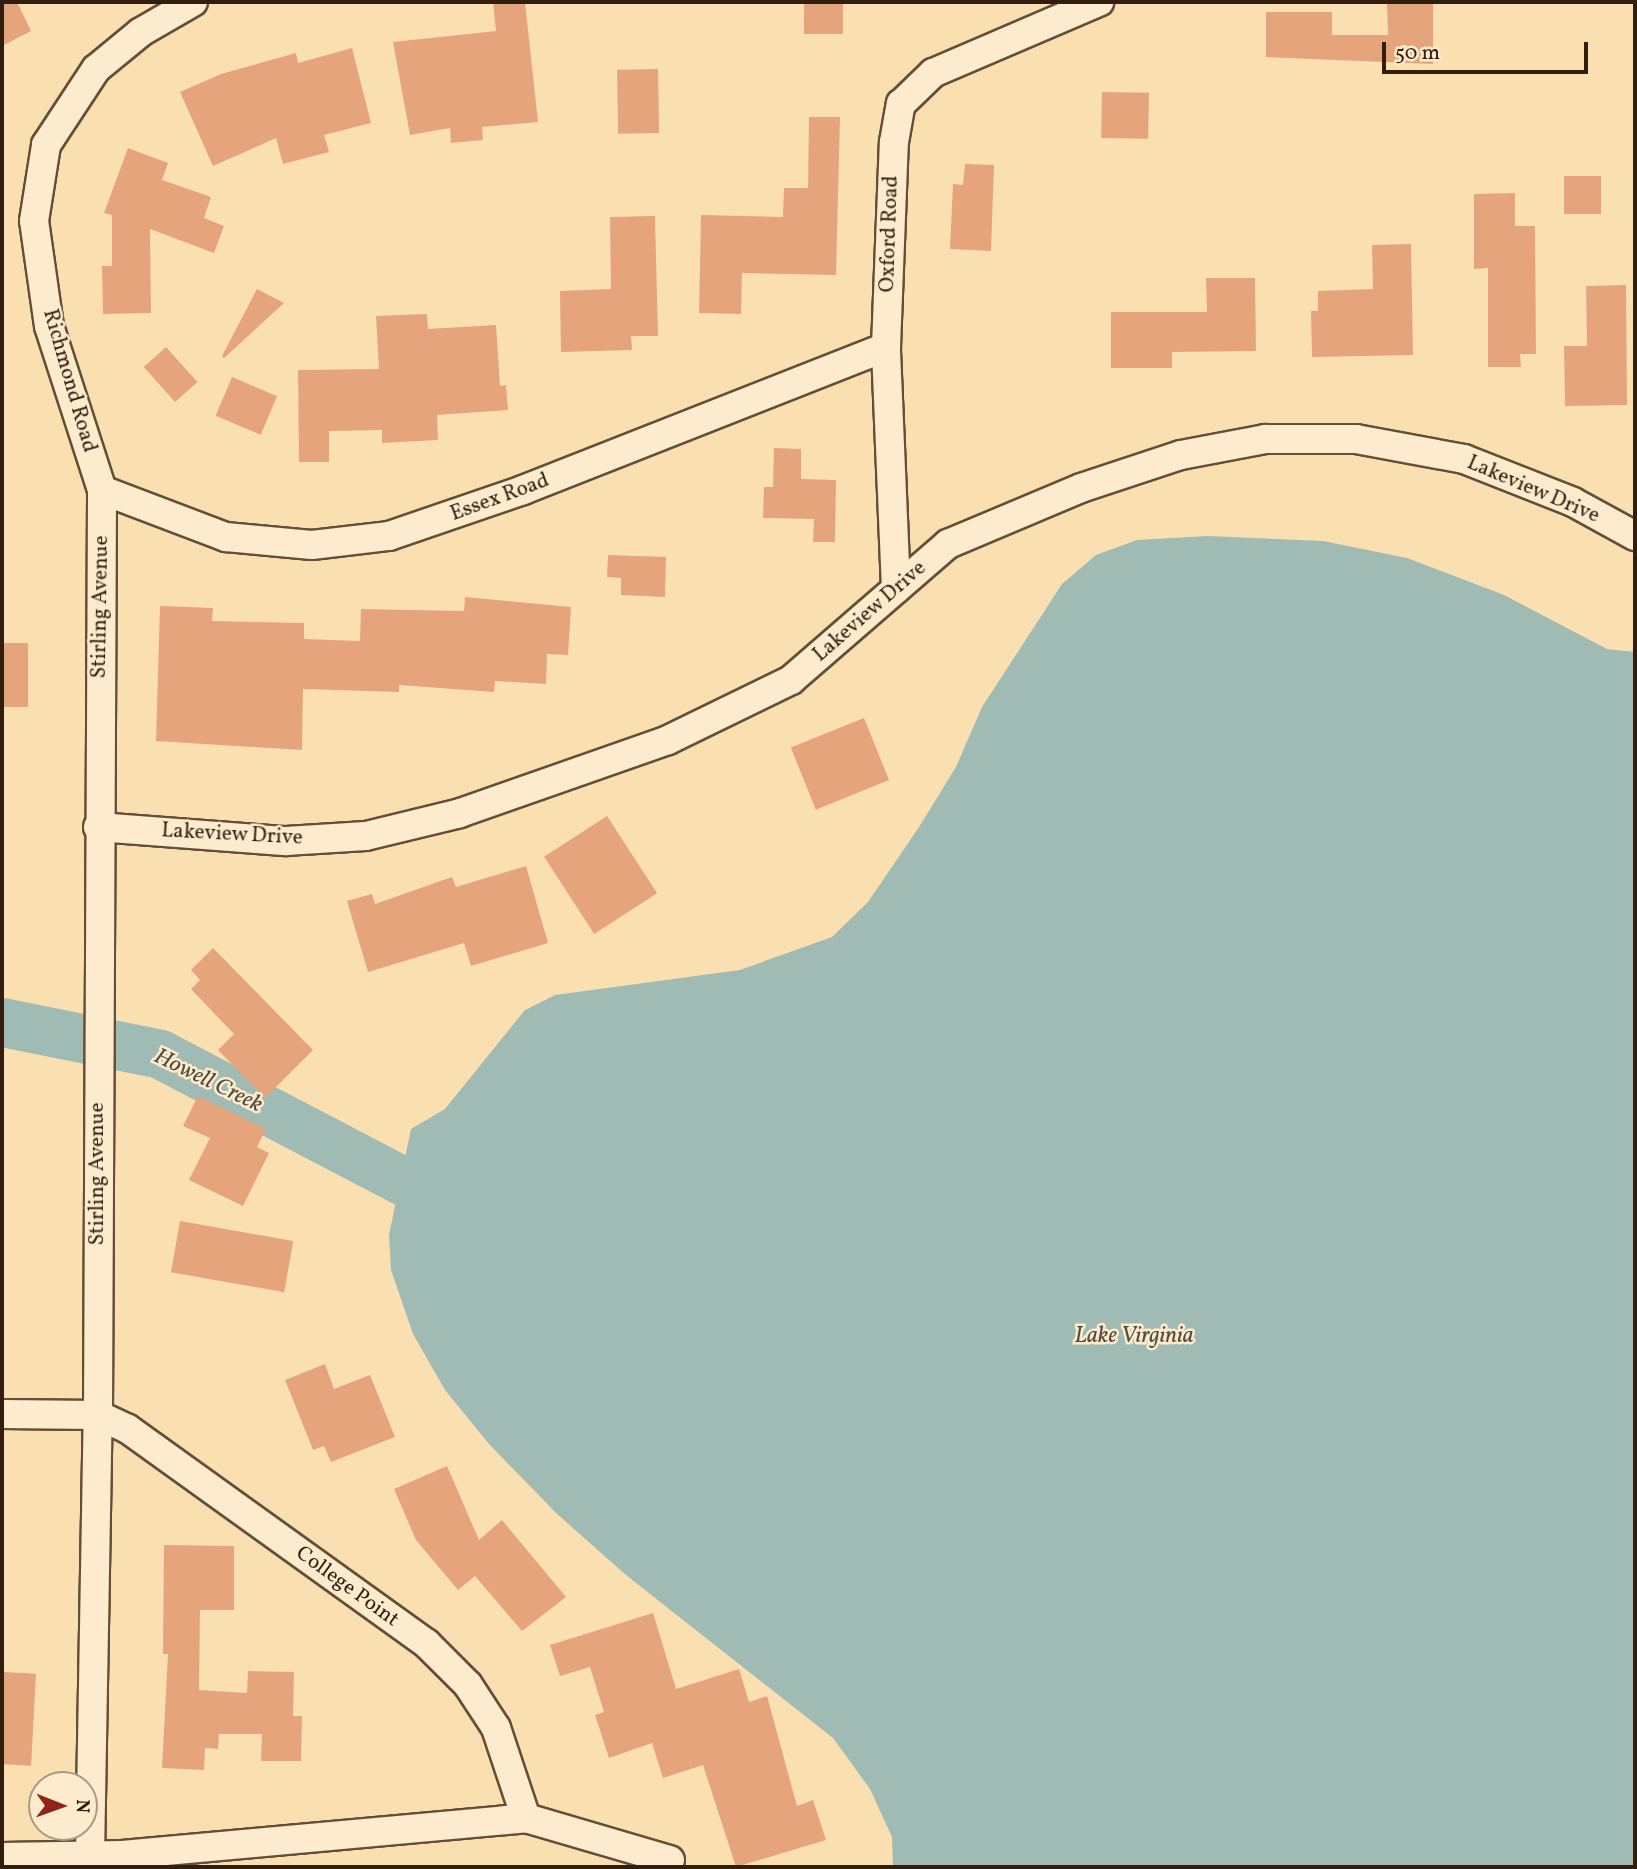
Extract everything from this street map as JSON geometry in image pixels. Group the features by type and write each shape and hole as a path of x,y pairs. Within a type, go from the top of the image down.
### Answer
{"street":[{"name":"Richmond Road","path":"102,490 49,326 34,221 46,145 96,69 141,32 193,2"},
{"name":"Oxford Road","path":"896,589 887,348 894,142 901,104 933,74 1044,12 1098,2"},
{"name":"Essex Road","path":"102,490 226,537 312,545 389,536 523,490 887,348"},
{"name":"Lakeview Drive","path":"98,827 286,841 366,836 460,813 668,740 791,680 948,544 1081,488 1181,455 1265,439 1356,439 1464,459 1573,502 1635,537"},
{"name":"Stirling Avenue","path":"90,1857 98,1415 98,827 102,490"},
{"path":"2,1414 98,1415"},
{"name":"College Point","path":"98,1415 128,1429 426,1643 468,1685 496,1728 526,1818"},
{"path":"2,1857 90,1857 526,1818 670,1860"}],"water":[{"name":"Lake Virginia","path":"1207,536 1323,541 1407,558 1504,595 1607,649 1635,652 1635,1867 893,1867 892,1837 870,1789 833,1738 626,1575 556,1513 489,1444 445,1390 413,1334 391,1270 389,1235 411,1129 445,1109 525,1010 555,995 740,970 832,937 868,902 919,827 956,767 982,707 1062,584 1096,555 1137,540"}],"building":[{"path":"2,2 17,2 31,31 2,46"},
{"path":"493,2 525,2 538,122 482,127 483,140 451,143 450,128 410,135 393,42 496,31"},
{"path":"804,2 843,2 843,34 804,34"},
{"path":"1387,4 1433,4 1433,64 1266,57 1266,12 1332,12 1332,35 1388,35"},
{"path":"352,48 371,123 324,135 329,152 283,164 276,138 213,166 180,92 221,74 296,53 298,63"},
{"path":"658,69 659,133 618,134 617,70"},
{"path":"1102,92 1149,93 1148,139 1101,138"},
{"path":"809,117 840,117 836,275 742,273 741,314 699,313 701,215 783,217 784,188 808,188"},
{"path":"128,148 168,163 162,180 211,197 204,218 224,226 214,253 150,229 151,313 103,314 102,266 112,266 112,215 104,213"},
{"path":"965,164 994,165 991,251 950,249 953,184 963,185"},
{"path":"1564,176 1601,176 1601,214 1564,214"},
{"path":"1515,193 1515,226 1535,226 1536,354 1520,354 1521,367 1488,367 1488,268 1474,269 1474,194"},
{"path":"655,216 658,336 631,336 632,350 561,352 560,291 611,289 610,217"},
{"path":"1411,244 1413,355 1312,357 1311,311 1318,311 1318,291 1373,289 1372,245"},
{"path":"1206,278 1255,278 1256,351 1172,352 1172,368 1111,368 1111,312 1207,312"},
{"path":"1626,285 1627,405 1565,406 1564,346 1587,346 1586,286"},
{"path":"257,289 284,303 224,358 222,356"},
{"path":"427,314 428,329 496,325 500,386 506,385 508,410 437,415 438,440 382,443 382,430 329,431 329,462 299,462 298,370 379,369 376,316"},
{"path":"166,347 197,382 175,402 144,367"},
{"path":"232,377 277,396 261,435 216,416"},
{"path":"774,448 801,449 801,479 836,480 835,542 813,542 814,519 763,518 764,487 773,487"},
{"path":"608,555 666,557 665,597 621,595 621,578 607,577"},
{"path":"465,597 571,607 568,655 547,654 546,684 495,681 494,692 399,685 399,692 303,689 302,750 156,741 160,606 213,608 212,621 304,623 304,639 360,641 361,609 464,611"},
{"path":"2,643 28,643 28,707 2,707"},
{"path":"864,718 889,780 816,810 791,748"},
{"path":"607,816 657,893 594,934 544,857"},
{"path":"526,866 548,943 471,966 464,943 368,972 347,901 372,894 375,904 452,877 456,887"},
{"path":"213,948 313,1050 265,1098 218,1050 234,1034 191,989 200,980 191,970"},
{"path":"198,1096 266,1129 257,1147 269,1153 243,1206 189,1180 210,1138 183,1126"},
{"path":"180,1221 293,1241 284,1292 171,1272"},
{"path":"325,1364 334,1389 370,1375 395,1437 331,1462 324,1446 313,1450 285,1380"},
{"path":"447,1466 479,1540 502,1520 566,1597 522,1631 475,1576 458,1590 416,1540 394,1489"},
{"path":"164,1545 234,1546 234,1610 200,1610 199,1690 247,1693 248,1671 294,1672 293,1716 302,1716 301,1761 261,1761 262,1734 219,1734 218,1749 205,1748 204,1770 162,1768 168,1654 163,1654"},
{"path":"653,1613 676,1689 739,1669 749,1702 767,1696 797,1806 813,1800 826,1840 736,1867 703,1765 663,1778 652,1743 609,1758 595,1715 604,1712 590,1667 560,1676 550,1645"},
{"path":"2,1672 36,1674 31,1766 2,1764"}],"waterway":[{"name":"Howell Creek","path":"2,1022 160,1054 459,1210"}]}
